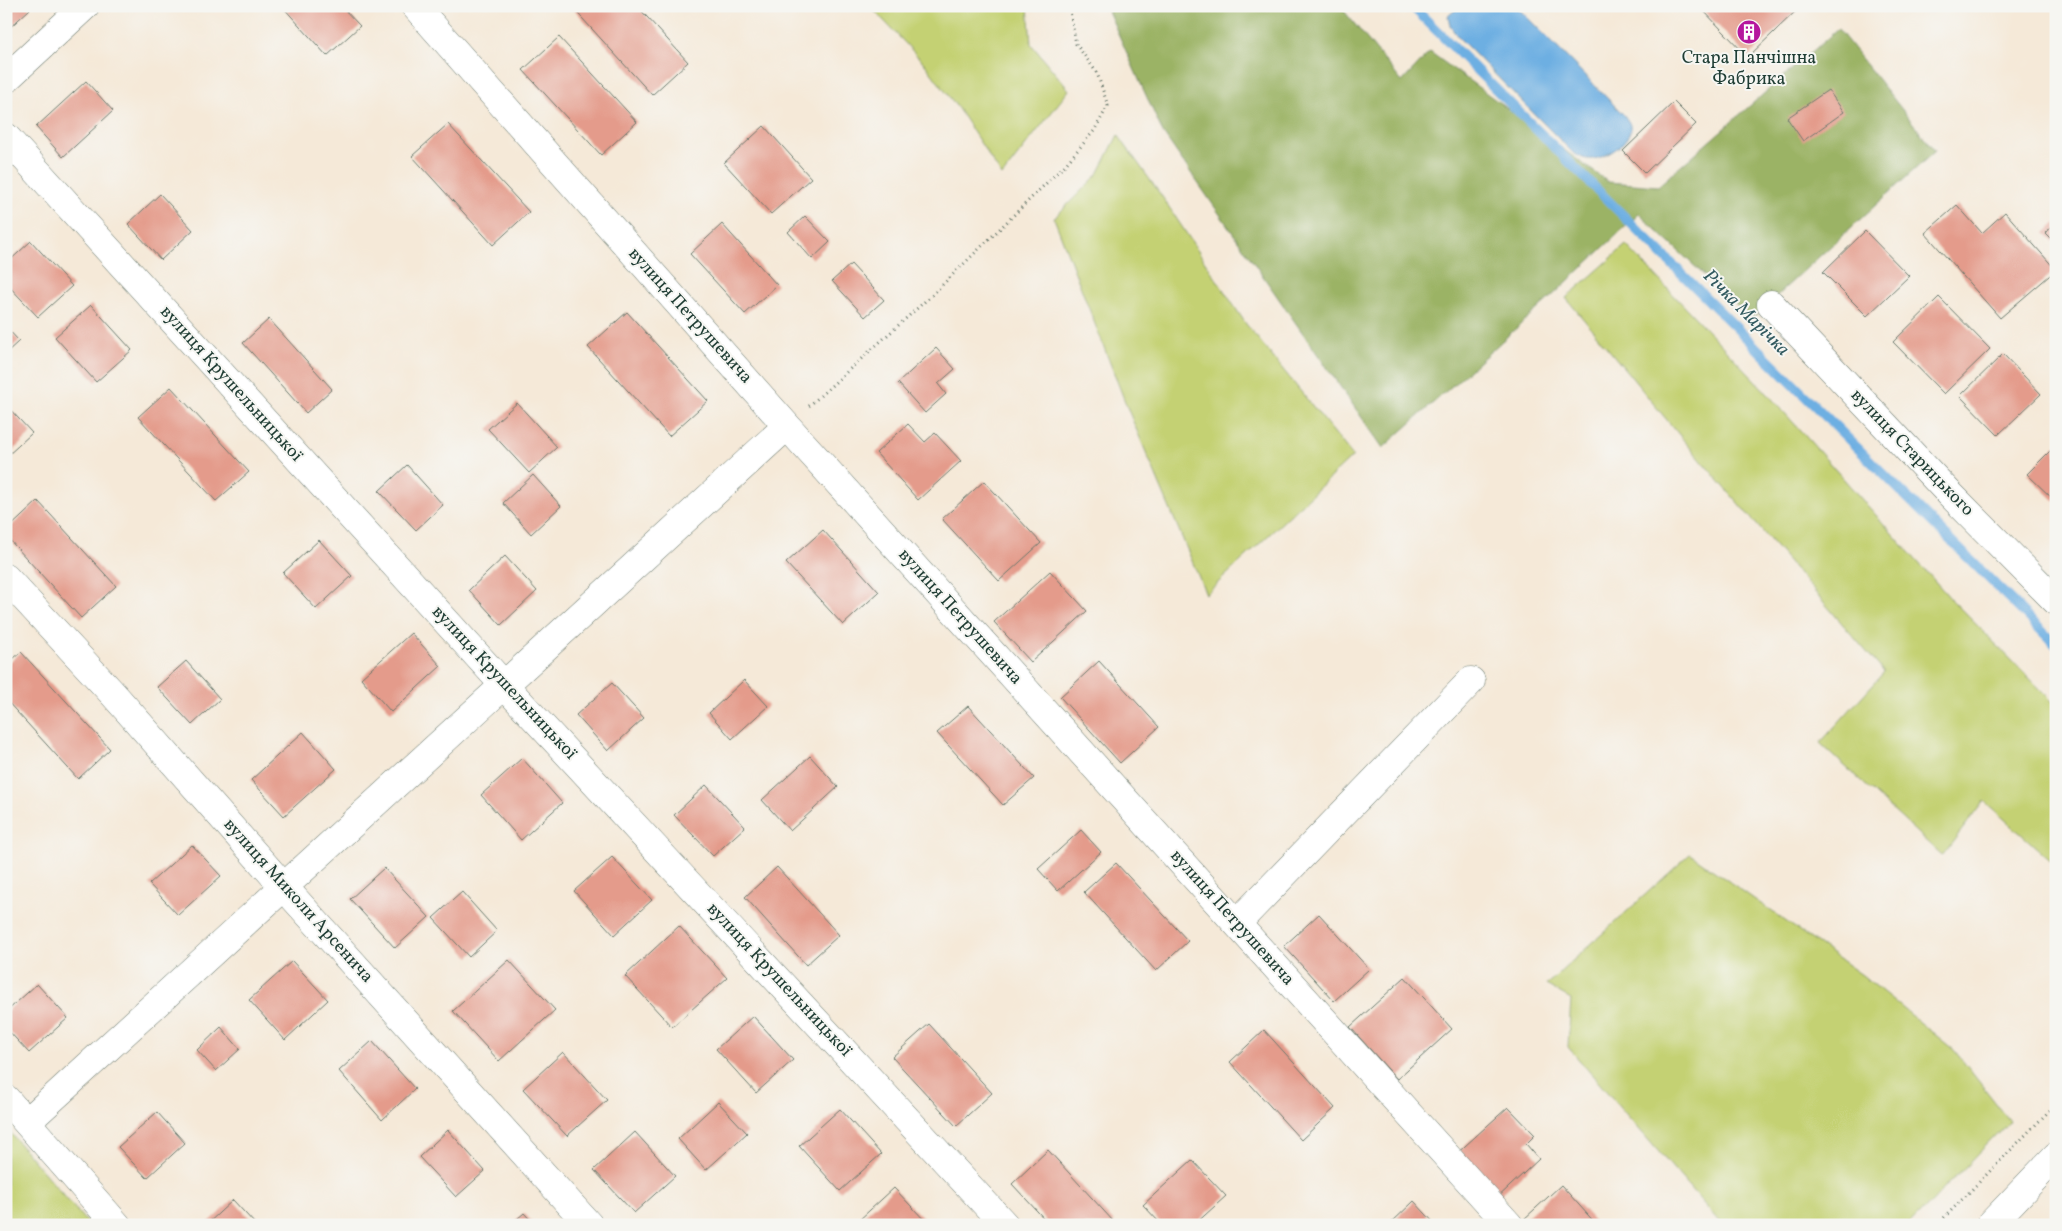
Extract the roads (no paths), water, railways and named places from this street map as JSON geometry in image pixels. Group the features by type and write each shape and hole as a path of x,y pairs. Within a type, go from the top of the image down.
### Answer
{"street":[{"path":"6,79 85,6"},
{"name":"вулиця Петрушевича","path":"415,6 787,426 1509,1225"},
{"name":"вулиця Крушельницької","path":"6,137 504,685 1005,1225"},
{"name":"вулиця Старицького","path":"1771,304 1947,491 2056,601"},
{"path":"26,1122 787,426"},
{"name":"вулиця Миколи Арсенича","path":"6,578 114,695 283,886 589,1225"},
{"path":"1236,923 1471,681"},
{"path":"6,1099 117,1225"},
{"path":"1990,1225 2056,1156"}],"water":[{"path":"1460,6 1516,6 1624,115 1630,125 1627,138 1616,149 1594,159 1586,159 1573,153 1458,37 1450,26 1448,16"}],"waterway":[{"name":"Річка Марічка","path":"1412,6 2056,645"}],"place":[{"name":"Стара Панчішна Фабрика","path":"1749,32"}]}
